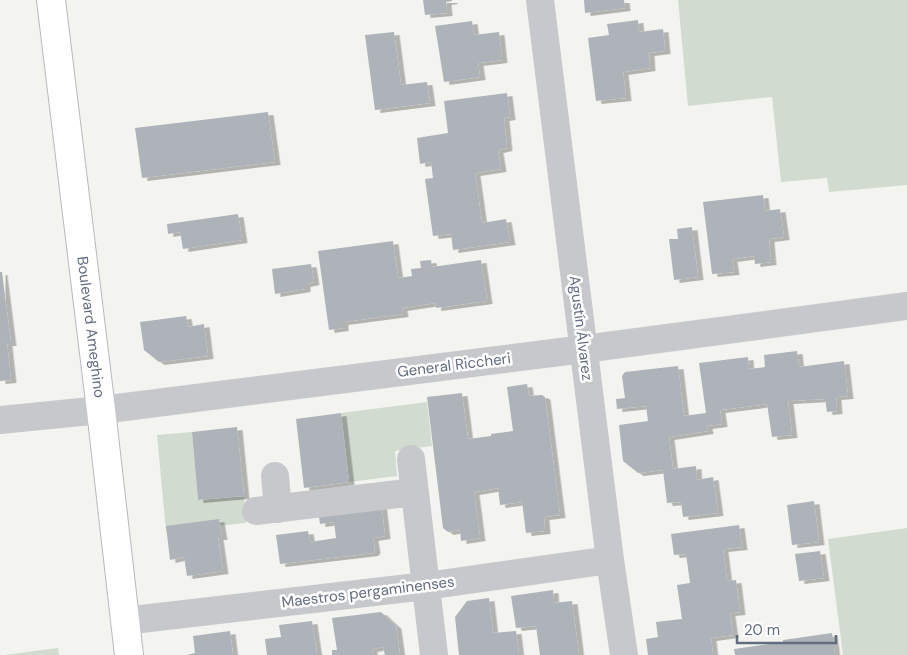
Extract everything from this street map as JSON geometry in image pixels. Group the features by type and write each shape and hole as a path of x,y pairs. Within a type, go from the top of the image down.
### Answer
{"main road":[{"name":"Boulevard Ameghino","path":"51,0 102,410 129,655"}],"street":[{"name":"Agustín Álvarez","path":"540,0 610,560 624,655"},
{"name":"General Riccheri","path":"0,420 102,410 907,306"},
{"path":"411,459 434,655"},
{"path":"275,476 267,510 415,492"},
{"name":"Maestros pergaminenses","path":"124,621 426,586 610,560"}],"shaded area":[{"path":"678,0 907,0 907,185 829,192 827,178 781,182 772,97 688,106"},
{"path":"427,402 432,446 395,451 397,476 349,482 341,413"},
{"path":"192,432 198,500 244,496 246,523 166,531 157,435"},
{"path":"907,528 907,655 843,655 828,539"},
{"path":"58,648 59,655 4,655"}],"building":[{"path":"423,0 452,1 446,2 447,13 425,15"},
{"path":"584,0 624,0 625,8 585,13"},
{"path":"638,20 639,32 663,29 665,51 649,53 650,68 623,72 626,98 596,101 588,38 609,35 607,24"},
{"path":"472,21 474,35 499,32 502,60 478,63 480,77 444,82 435,26"},
{"path":"394,32 401,85 427,82 430,103 375,110 365,35"},
{"path":"507,93 510,117 504,118 507,148 498,150 501,169 475,173 482,223 506,219 510,242 453,250 451,234 433,236 425,179 433,178 431,162 420,164 417,138 448,133 444,101"},
{"path":"268,112 275,162 142,178 135,128"},
{"path":"763,195 765,211 780,209 784,237 769,239 771,262 755,264 754,256 732,259 734,272 712,274 703,202"},
{"path":"238,214 242,240 183,249 180,232 168,234 167,224"},
{"path":"692,227 698,277 674,280 669,239 678,239 677,229"},
{"path":"393,241 398,278 412,276 411,269 421,268 420,261 431,260 432,267 481,260 487,301 436,308 435,303 402,308 403,314 343,322 343,328 329,330 318,251"},
{"path":"311,264 314,282 305,284 305,289 275,294 272,269"},
{"path":"0,272 2,272 11,343 7,343 11,380 0,381"},
{"path":"186,316 188,327 204,324 208,356 159,362 144,350 140,322"},
{"path":"797,351 799,367 844,361 848,396 836,397 837,411 827,412 825,399 788,401 792,435 772,437 767,404 720,410 722,424 707,426 708,431 669,437 673,469 696,466 697,480 713,477 718,513 683,517 681,502 667,503 663,470 638,473 623,461 619,425 648,421 646,406 617,409 616,399 625,398 622,376 625,372 678,366 684,416 706,413 699,363 748,357 749,369 765,367 764,355"},
{"path":"527,384 529,396 542,395 545,397 560,515 544,517 545,531 526,533 522,502 500,505 498,488 474,492 480,538 461,541 460,530 448,532 443,528 427,397 462,393 468,439 513,431 507,387"},
{"path":"341,413 349,482 304,488 296,419"},
{"path":"237,427 244,496 198,500 192,432"},
{"path":"381,501 385,536 373,538 375,550 373,553 280,564 276,535 308,531 310,542 336,538 334,522 320,524 318,510"},
{"path":"814,501 819,542 792,545 787,505"},
{"path":"219,519 222,537 218,537 223,571 187,576 184,557 170,560 166,526"},
{"path":"739,525 742,547 723,549 727,581 736,580 740,612 730,613 733,635 711,638 713,655 648,655 646,639 658,637 656,622 682,619 677,585 690,583 686,554 674,555 671,534"},
{"path":"820,551 824,578 799,581 795,554"},
{"path":"553,590 554,603 572,601 579,655 540,655 536,626 516,628 511,596"},
{"path":"489,598 493,633 516,631 519,655 459,655 455,617 467,601"},
{"path":"381,612 396,626 400,655 385,655 383,647 372,649 373,655 332,655 332,650 337,650 332,618"},
{"path":"312,621 317,655 267,655 265,639 281,637 279,625"},
{"path":"230,631 233,655 187,655 195,653 193,636"},
{"path":"832,633 835,655 735,655 734,649"}]}
